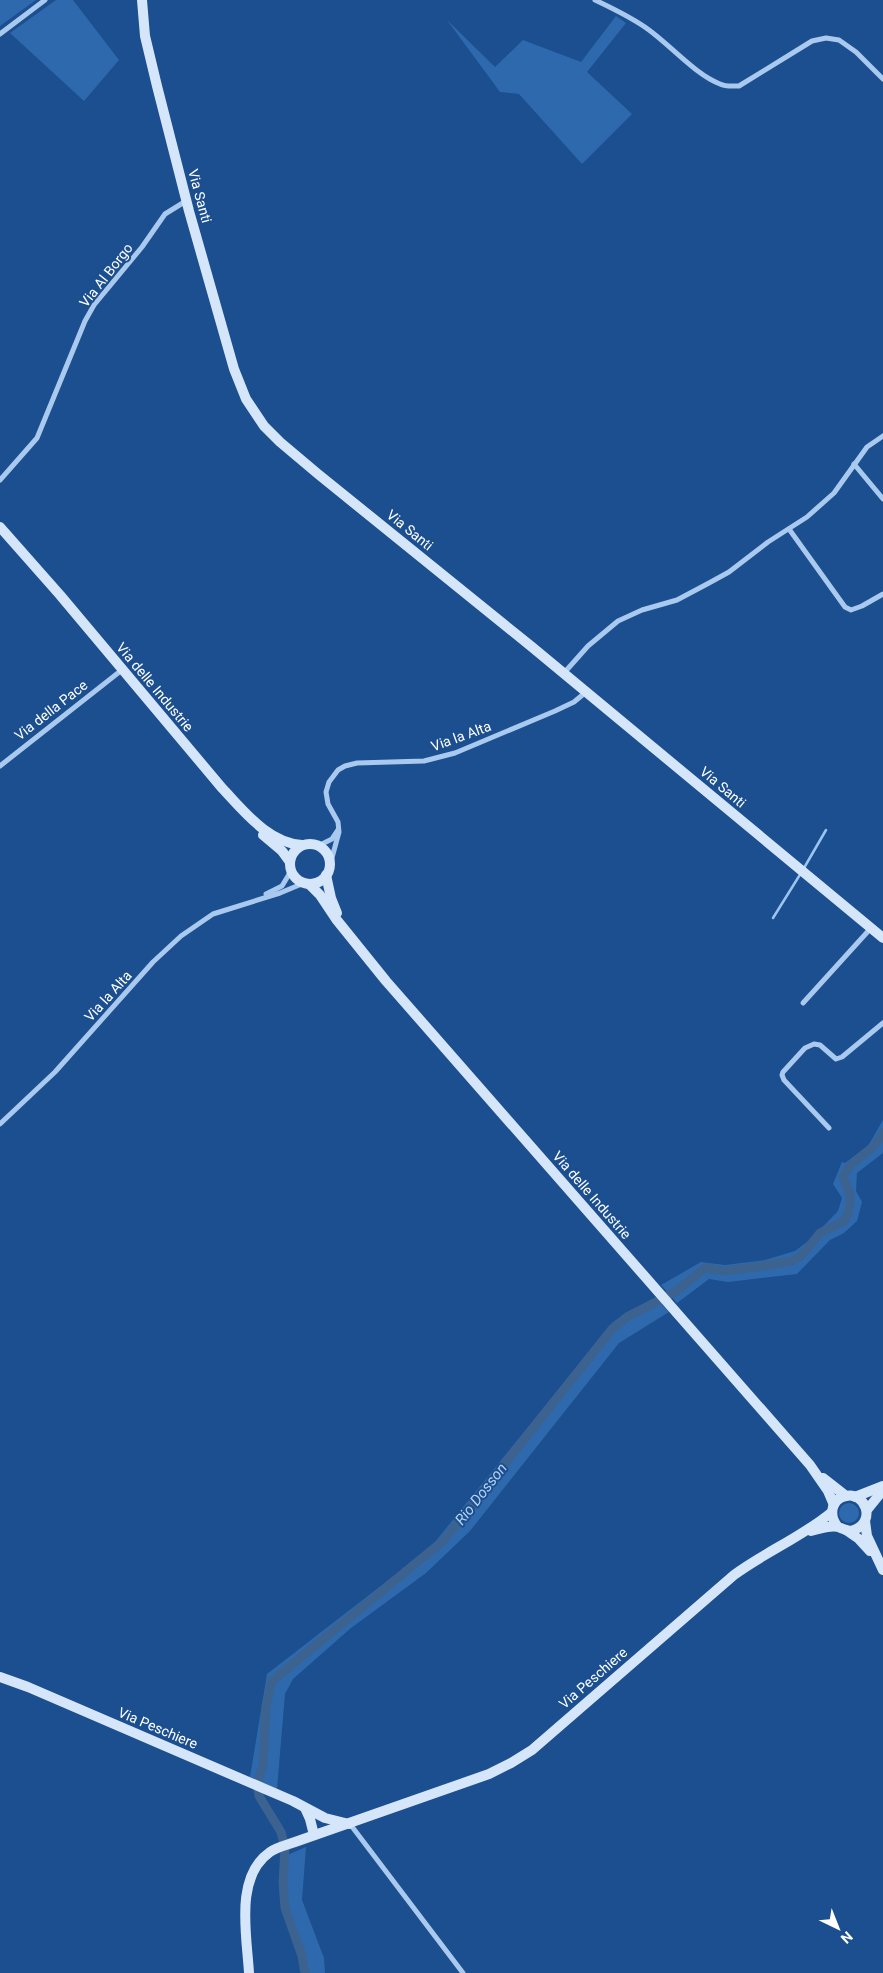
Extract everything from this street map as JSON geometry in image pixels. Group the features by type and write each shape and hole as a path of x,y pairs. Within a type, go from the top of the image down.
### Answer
{"street":[{"path":"0,34 46,0"},
{"name":"Via Santi","path":"142,0 145,36 187,201 234,369 246,399 264,426 318,474 586,691 883,938"},
{"path":"595,0 649,29 696,68 719,84 739,86 812,41 826,38 840,40 856,52 883,79"},
{"name":"Via Al Borgo","path":"0,480 36,438 85,321 94,305 142,246 166,212 187,201"},
{"path":"564,673 588,646 618,621 642,610 676,600 729,572 768,542 807,517 834,493 867,447 883,436"},
{"path":"854,464 883,499"},
{"name":"Via delle Industrie","path":"0,527 241,809 272,835 287,843 302,845"},
{"path":"789,529 845,607 851,610 883,594"},
{"name":"Via delle Industrie","path":"0,536 58,601 226,802 248,823 282,850 290,867"},
{"name":"Via della Pace","path":"0,766 118,673"},
{"name":"Via la Alta","path":"339,827 328,804 326,792 329,782 338,770 345,766 357,763 424,761 455,753 555,711 574,702 586,691"},
{"path":"248,903 279,888 287,880 294,852 302,845 318,846 332,839 339,827"},
{"path":"248,903 306,884 316,883 328,870 339,836 339,827"},
{"path":"318,846 327,853 328,870"},
{"path":"290,867 298,881 306,884"},
{"name":"Via delle Industrie","path":"328,870 329,890 336,910 354,942"},
{"name":"Via delle Industrie","path":"306,884 320,895 354,942 810,1465 828,1491 833,1509"},
{"name":"Via la Alta","path":"0,1124 55,1072 153,962 181,936 213,914 248,903"},
{"path":"803,1003 871,928"},
{"path":"829,1128 784,1080 783,1072 806,1048 814,1044 820,1045 836,1059 842,1057 883,1023"},
{"name":"Via delle Industrie","path":"810,1465 851,1497"},
{"path":"881,1566 859,1539 834,1523 833,1509 837,1501 883,1486"},
{"path":"881,1566 867,1536 865,1521 867,1510 883,1490"},
{"path":"851,1497 864,1504 867,1510"},
{"name":"Via Peschiere","path":"249,1973 245,1903 247,1889 255,1869 262,1860 277,1849 295,1842 488,1774 525,1754 734,1575 800,1534 833,1509"},
{"path":"800,1534 822,1528 857,1529 865,1521"},
{"name":"Via Peschiere","path":"0,1677 253,1783 316,1814 350,1824"},
{"path":"304,1808 318,1834"},
{"path":"316,1814 318,1834"},
{"path":"350,1824 463,1973"}],"shaded area":[{"path":"0,0 36,0 0,26"},
{"path":"56,0 73,0 119,60 84,101 10,33"},
{"path":"616,16 626,23 587,72 632,114 582,164 519,94 500,92 447,20 495,67 523,40 581,62"},
{"path":"883,1120 883,1153 857,1173 856,1191 862,1202 857,1221 844,1233 830,1240 797,1274 728,1282 709,1279 677,1303 661,1285 701,1262 725,1265 765,1260 795,1251 811,1239 838,1211 842,1198 833,1184 842,1162 845,1163 868,1146"},
{"path":"656,1298 669,1312 619,1343 470,1531 426,1573 351,1628 293,1679 285,1694 277,1789 250,1777 267,1674 431,1547 612,1323 627,1312"},
{"path":"845,1503 853,1503 859,1509 859,1517 853,1523 845,1523 839,1517 839,1509"},
{"path":"306,1847 302,1900 324,1958 325,1973 305,1973 284,1905 285,1856"}],"waterway":[{"path":"804,868 826,830"},
{"path":"773,918 801,873"},
{"name":"Rio Dosson","path":"305,1973 302,1956 285,1908 283,1883 285,1847 281,1832 259,1796 257,1784 263,1766 266,1706 272,1681 443,1541 612,1329 627,1317 675,1292 705,1268 725,1271 792,1261 802,1255 820,1233 844,1221 848,1214 850,1195 843,1176 852,1164 875,1145 883,1133"}]}
